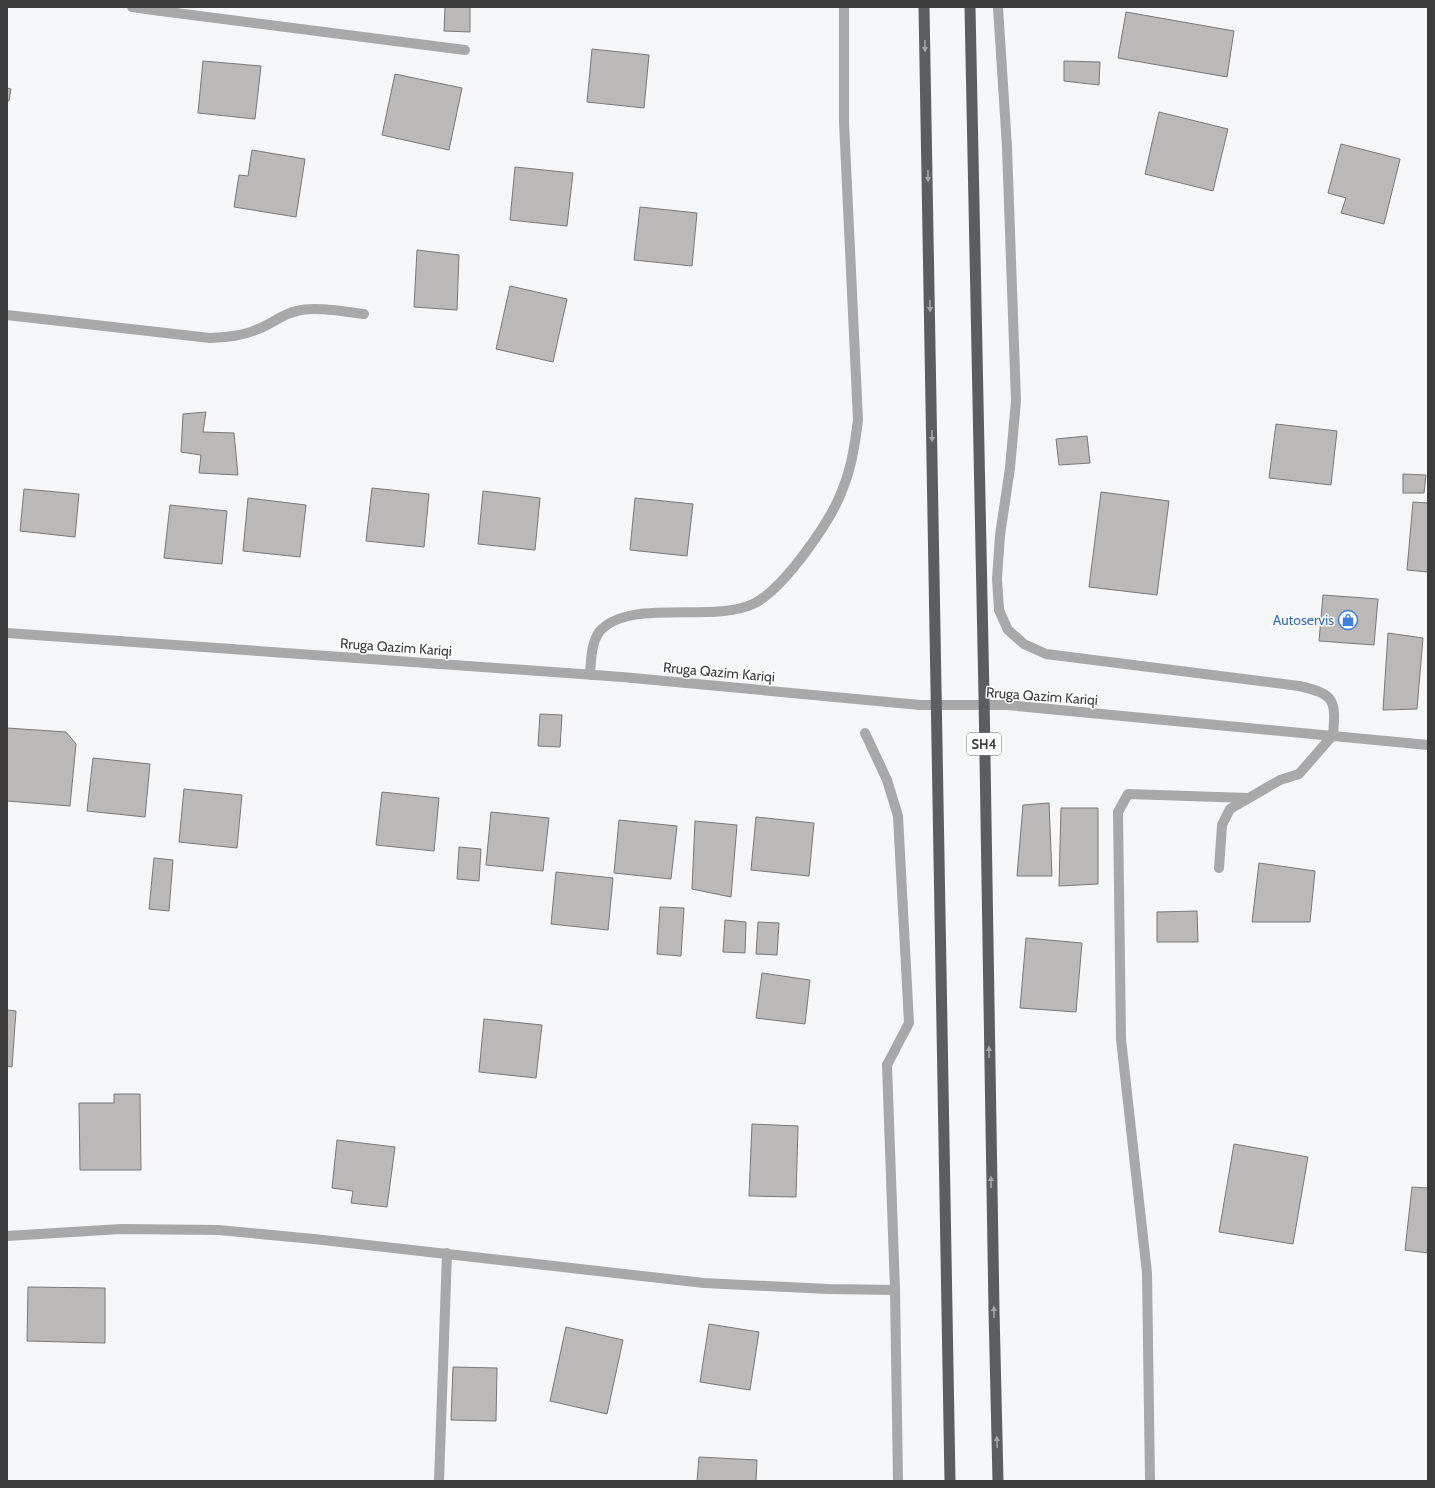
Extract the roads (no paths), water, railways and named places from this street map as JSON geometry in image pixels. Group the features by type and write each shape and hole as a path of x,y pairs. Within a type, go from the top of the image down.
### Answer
{"highway":[{"path":"924,7 950,1481"},
{"name":"SH4","path":"970,7 998,1481"}],"street":[{"path":"132,7 153,8 465,50"},
{"path":"590,675 594,644 599,632 610,622 624,617 644,614 704,612 734,609 753,604 766,595 788,574 806,550 832,512 843,489 851,465 858,420 844,122 844,7"},
{"path":"998,7 1006,147 1016,401 1010,468 1000,535 997,579 999,610 1008,630 1024,644 1046,654 1300,686 1318,690 1327,696 1334,704 1333,735 1299,774 1280,780 1230,810 1222,825 1219,868"},
{"path":"7,315 210,338 235,336 258,330 281,316 298,310 321,310 364,314"},
{"name":"Rruga Qazim Kariqi","path":"7,633 622,677 920,705 1007,705 1428,745"},
{"path":"865,733 887,780 898,816 909,1023 887,1065 895,1290 898,1481"},
{"path":"1150,1481 1147,1273 1121,1039 1118,812 1128,794 1248,798"},
{"path":"7,1236 121,1229 218,1230 447,1253 704,1283 828,1289 895,1290"},
{"path":"439,1481 447,1253"}],"place":[{"name":"Autoservis","path":"1348,620"}]}
